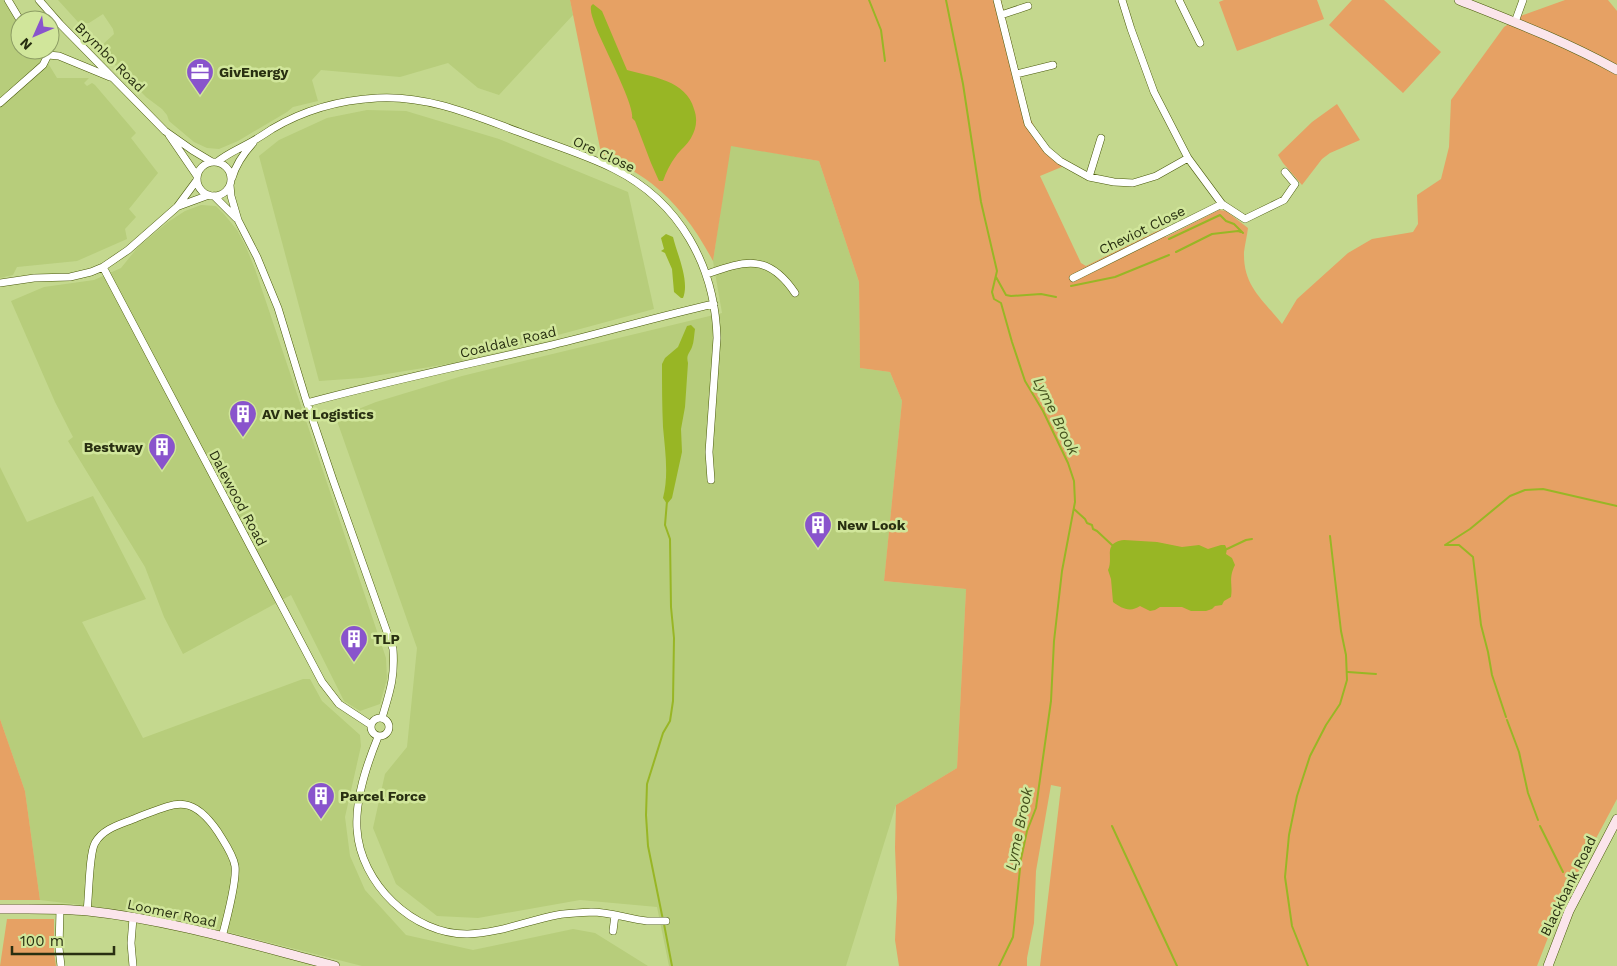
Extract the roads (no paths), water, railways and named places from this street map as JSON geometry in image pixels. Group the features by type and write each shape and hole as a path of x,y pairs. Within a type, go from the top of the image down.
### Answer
{"street":[{"name":"Brymbo Road","path":"39,0 60,24 165,130 192,150 215,162"},
{"path":"997,0 1028,124 1047,150 1060,162 1089,177 1114,182 1133,183 1156,176 1188,158"},
{"path":"1122,0 1154,92 1188,158 1222,204 1245,219 1284,200 1295,184 1285,172"},
{"path":"1179,0 1200,42"},
{"path":"1459,0 1515,22 1617,70"},
{"path":"1515,22 1523,0"},
{"path":"1001,15 1028,6"},
{"path":"60,56 113,78"},
{"path":"0,103 43,65 45,60"},
{"path":"1016,74 1053,65"},
{"name":"Ore Close","path":"215,162 273,128 321,107 345,101 398,98 424,101 452,108 614,169 634,180 655,197 672,215 688,237 707,274 714,304 716,338 709,452 711,480"},
{"name":"Brymbo Road","path":"165,130 197,178"},
{"path":"1089,177 1101,138"},
{"name":"Ore Close","path":"231,183 234,170 254,140"},
{"path":"0,283 34,278 70,277 103,267 128,250 177,207 203,166 215,162 229,169 231,196 238,220 257,257 278,308 307,403 393,649 394,667 391,692 382,718"},
{"path":"197,178 202,190 211,195 238,220"},
{"path":"177,207 211,195 224,193 231,183"},
{"name":"Cheviot Close","path":"1073,278 1222,204"},
{"path":"707,274 738,263 756,263 774,269 787,281 795,293"},
{"name":"Dalewood Road","path":"103,267 322,682 339,704 371,725 373,733 378,737"},
{"name":"Coaldale Road","path":"307,403 368,386 599,334 714,304"},
{"path":"371,725 377,718 382,718 388,722 390,728 388,734 378,737 359,798 357,829 360,847 373,878 388,896 417,922 449,933 467,934 490,932 558,915 591,912 648,921 666,921"},
{"path":"88,911 92,848 100,836 112,828 173,804 186,804 199,810 208,818 232,857 235,867 222,937"},
{"name":"Blackbank Road","path":"1548,966 1569,911 1617,819"},
{"name":"Loomer Road","path":"0,909 88,911 169,924 334,966"},
{"path":"60,910 59,948 61,966"},
{"path":"613,931 615,915"},
{"path":"133,918 131,943 133,966"}],"waterway":[{"path":"869,0 881,30 885,61"},
{"name":"Lyme Brook","path":"946,0 963,84 981,202 997,271 992,292 994,299 1001,303 1025,381 1043,411 1068,463 1074,481 1075,502 1062,571 1054,641 1051,701 1036,808 1027,831 1021,859 1013,937 999,966"},
{"path":"1169,239 1220,215 1226,221 1234,224 1243,233"},
{"path":"1176,252 1212,234 1241,232"},
{"path":"1071,286 1115,277 1169,255"},
{"path":"996,277 1006,295 1041,294 1056,297"},
{"path":"1506,717 1492,675 1481,625 1473,557 1459,545 1445,545 1470,529 1510,496 1525,490 1543,489 1617,506"},
{"path":"663,920 648,846 646,815 647,784 663,733 670,721 673,701 674,638 671,607 670,539 665,525 667,501"},
{"path":"1074,509 1112,545"},
{"path":"1308,966 1292,926 1285,877 1289,835 1297,796 1310,756 1326,725 1340,704 1347,680 1346,655 1341,631 1330,536"},
{"path":"1227,549 1252,539"},
{"path":"1348,672 1376,674"},
{"path":"1507,720 1519,752 1528,793 1538,820"},
{"path":"1112,826 1177,966"},
{"path":"1540,826 1563,872"},
{"path":"664,924 672,966"}],"place":[{"name":"GivEnergy","path":"200,96"},
{"name":"AV Net Logistics","path":"243,438"},
{"name":"Bestway","path":"162,471"},
{"name":"New Look","path":"818,549"},
{"name":"TLP","path":"354,663"},
{"name":"Parcel Force","path":"321,820"}]}
